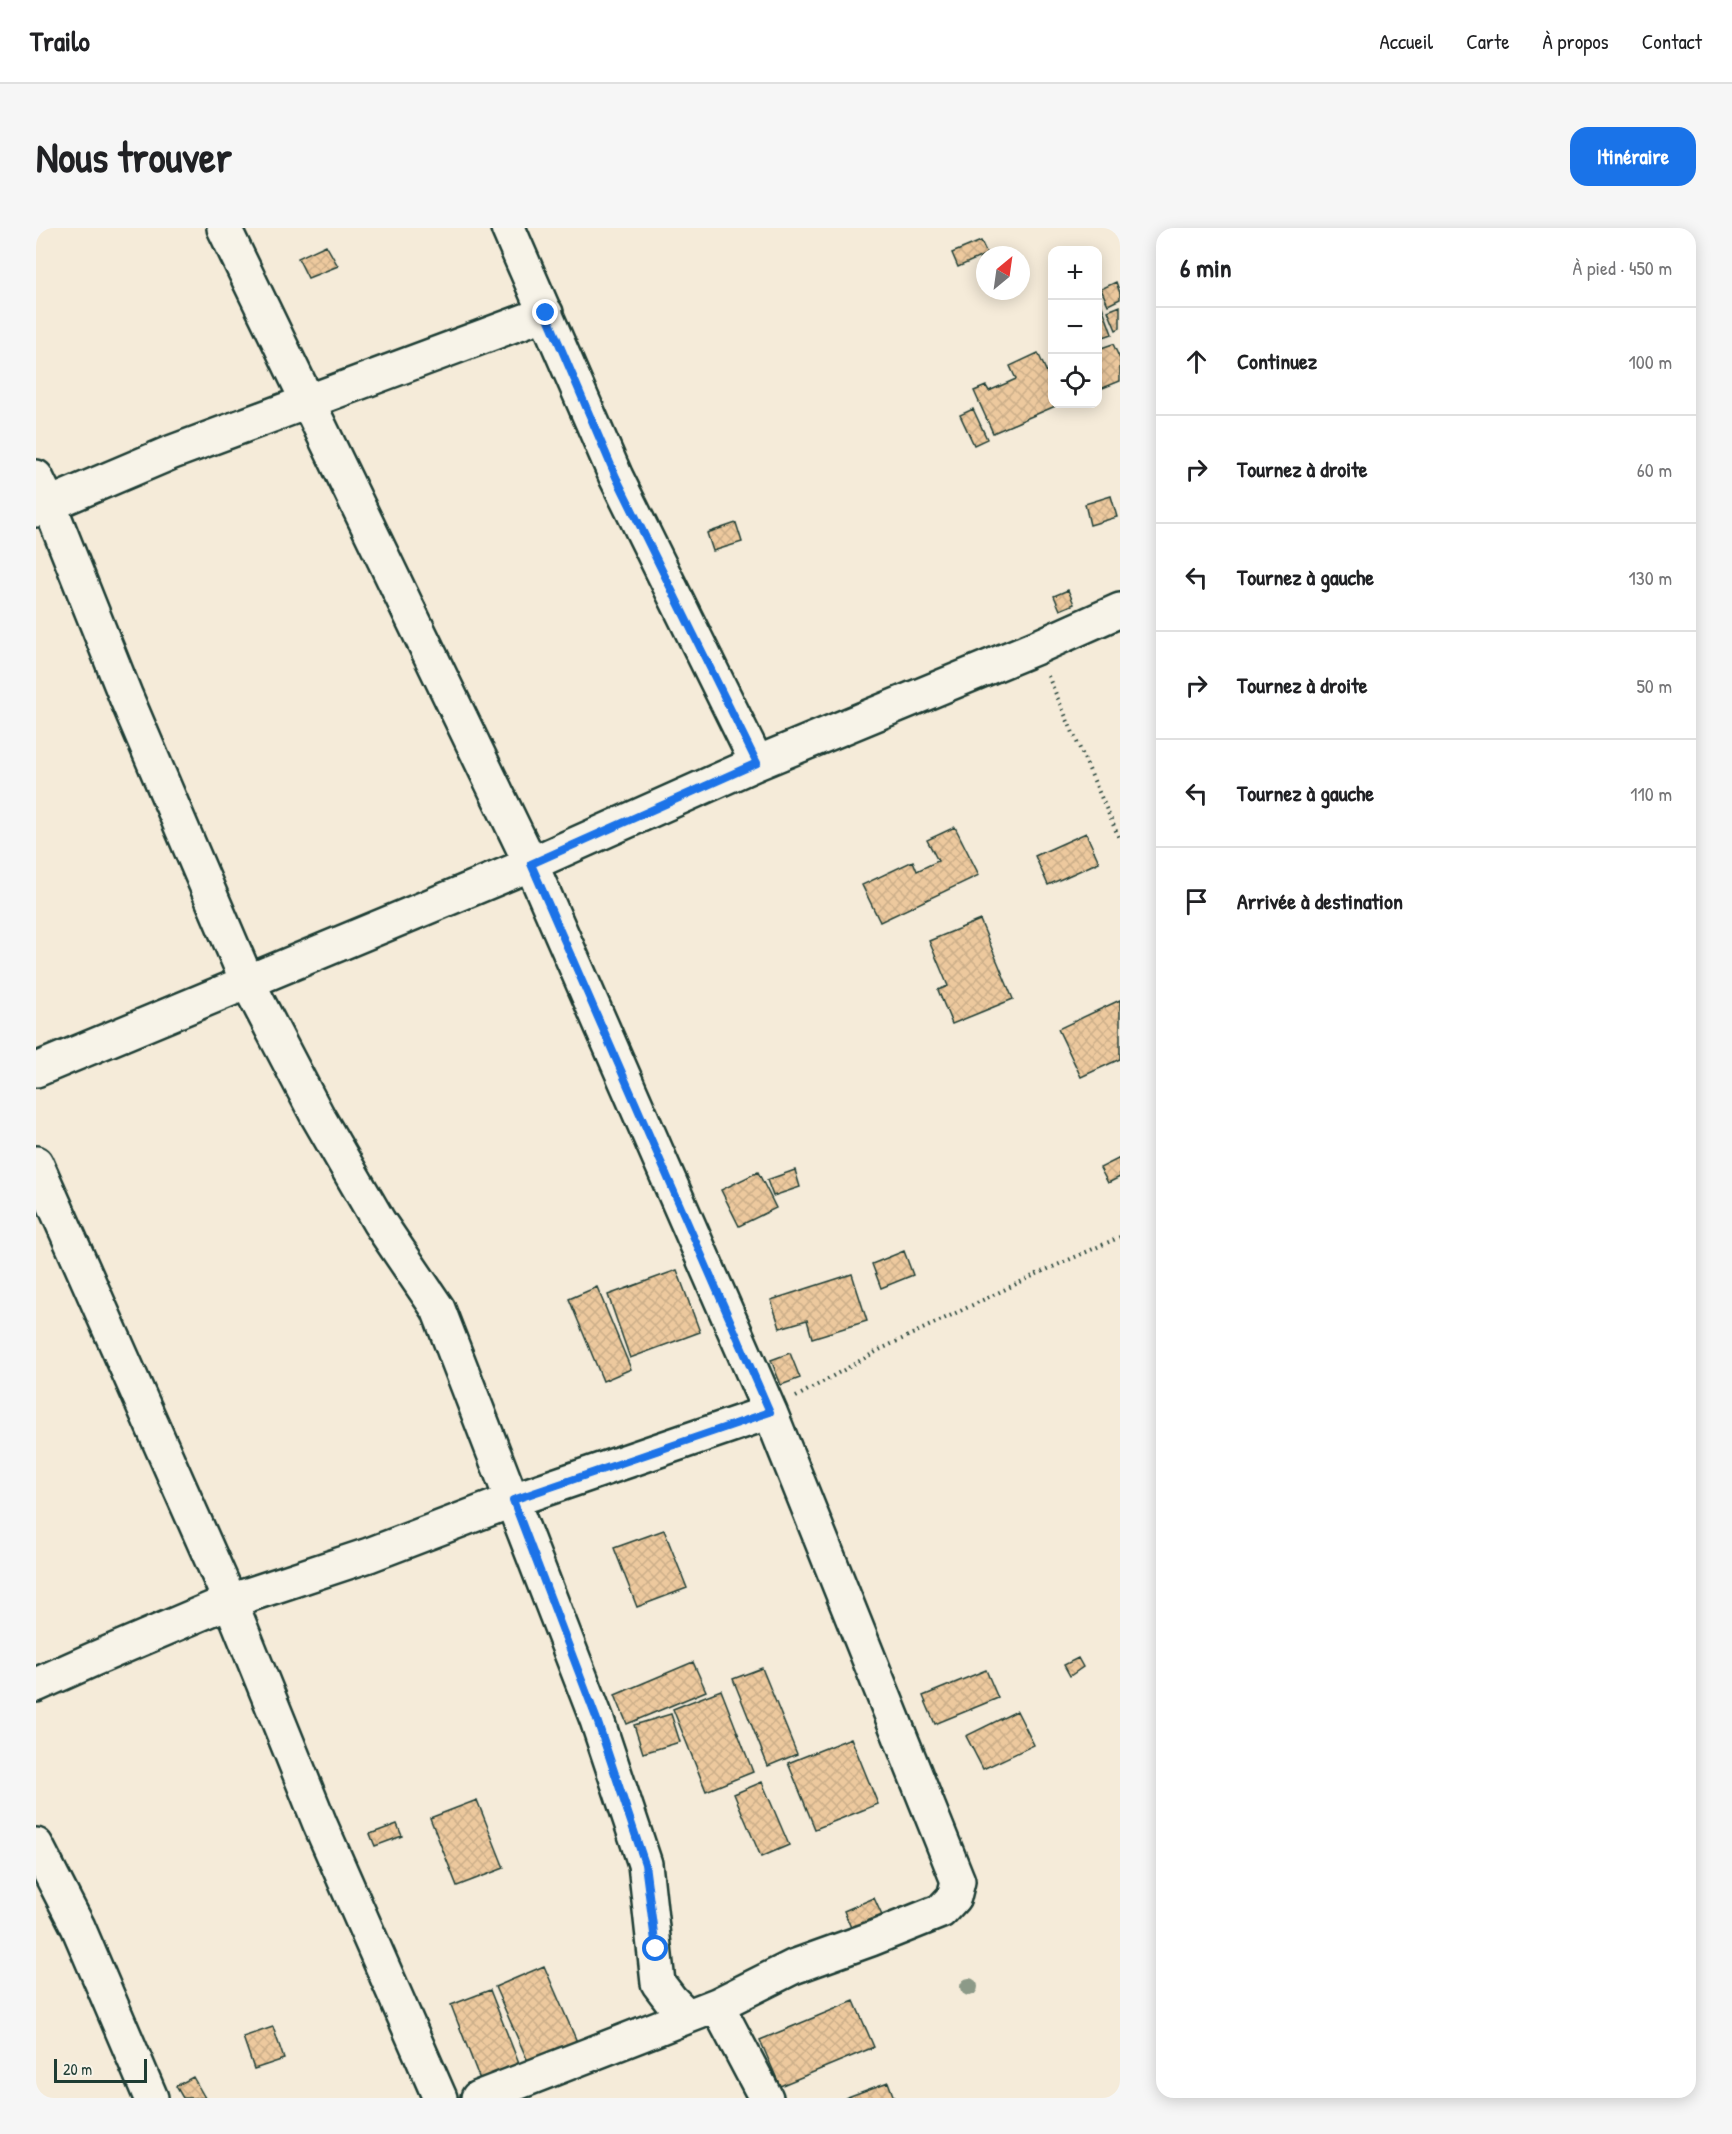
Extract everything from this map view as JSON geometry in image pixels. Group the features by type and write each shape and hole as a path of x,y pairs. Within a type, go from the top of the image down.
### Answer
{"street":[{"path":"224,228 531,864 770,1412 958,1881 954,1897 941,1911 793,1967 717,2005 478,2098"},
{"path":"508,228 616,477 757,763"},
{"path":"546,313 170,453 40,497 247,981 317,1115 379,1222 438,1309 597,1720 645,1864 658,1983 687,2016"},
{"path":"36,1070 531,864 757,763 1035,648 1120,610"},
{"path":"36,1163 230,1601 320,1824 440,2098"},
{"path":"36,1685 230,1601 369,1555 513,1500 770,1412"},
{"path":"36,1845 78,1927 151,2098"},
{"path":"717,2005 766,2098"}],"path":[{"path":"1035,648 1120,840"},
{"path":"770,1412 879,1350 1120,1237"}],"building":[{"path":"981,241 983,246 976,246 976,259 958,267 952,253"},
{"path":"326,245 338,266 308,278 298,258"},
{"path":"1116,282 1120,299 1108,305 1102,289"},
{"path":"1102,306 1112,334 1102,338"},
{"path":"1120,306 1120,328 1116,330 1108,311"},
{"path":"1113,344 1120,359 1120,381 1102,388 1102,354 1102,348"},
{"path":"1038,353 1048,375 1048,408 1051,408 993,433 974,391 986,386 989,391 1016,379 1010,366"},
{"path":"973,409 987,439 974,445 960,415"},
{"path":"1111,496 1117,517 1090,525 1085,504"},
{"path":"736,523 742,542 713,551 707,533"},
{"path":"1068,590 1074,604 1060,610 1054,596"},
{"path":"955,827 979,875 880,922 862,885 913,861 917,871 938,861 927,840"},
{"path":"1086,833 1099,862 1048,885 1035,856"},
{"path":"980,920 1013,999 952,1024 938,990 948,986 929,941"},
{"path":"1120,1000 1120,1059 1081,1077 1058,1029"},
{"path":"1120,1158 1120,1177 1108,1183 1100,1168"},
{"path":"795,1170 800,1187 773,1196 767,1180"},
{"path":"758,1172 776,1208 739,1226 721,1190"},
{"path":"904,1251 913,1275 881,1288 872,1264"},
{"path":"677,1270 700,1332 630,1358 608,1295"},
{"path":"852,1274 867,1321 812,1338 807,1320 780,1328 771,1300"},
{"path":"597,1287 631,1369 603,1381 569,1299"},
{"path":"790,1353 800,1378 781,1385 771,1360"},
{"path":"664,1530 687,1588 637,1607 614,1548"},
{"path":"1078,1658 1083,1667 1070,1676 1064,1665"},
{"path":"693,1662 706,1691 627,1724 615,1695"},
{"path":"762,1668 797,1754 768,1766 733,1679"},
{"path":"986,1670 998,1698 935,1724 923,1696"},
{"path":"721,1690 753,1772 706,1791 673,1709"},
{"path":"1017,1711 1034,1745 983,1769 966,1736"},
{"path":"671,1714 680,1742 643,1753 634,1725"},
{"path":"851,1738 878,1804 815,1829 788,1763"},
{"path":"762,1782 789,1845 761,1857 734,1794"},
{"path":"477,1800 504,1868 457,1886 430,1818"},
{"path":"397,1824 402,1836 375,1846 370,1834"},
{"path":"874,1898 885,1922 854,1935 844,1911"},
{"path":"544,1966 578,2044 530,2066 495,1987"},
{"path":"490,1990 523,2074 484,2090 451,2005"},
{"path":"854,2001 874,2047 780,2086 760,2040"},
{"path":"273,2027 284,2059 254,2069 243,2037"},
{"path":"193,2077 205,2098 183,2098 176,2086"},
{"path":"888,2082 894,2098 845,2098"}],"route":[{"path":"546,313 616,477 757,763 531,864 770,1412 513,1500 597,1720 645,1864 656,1949"}]}
